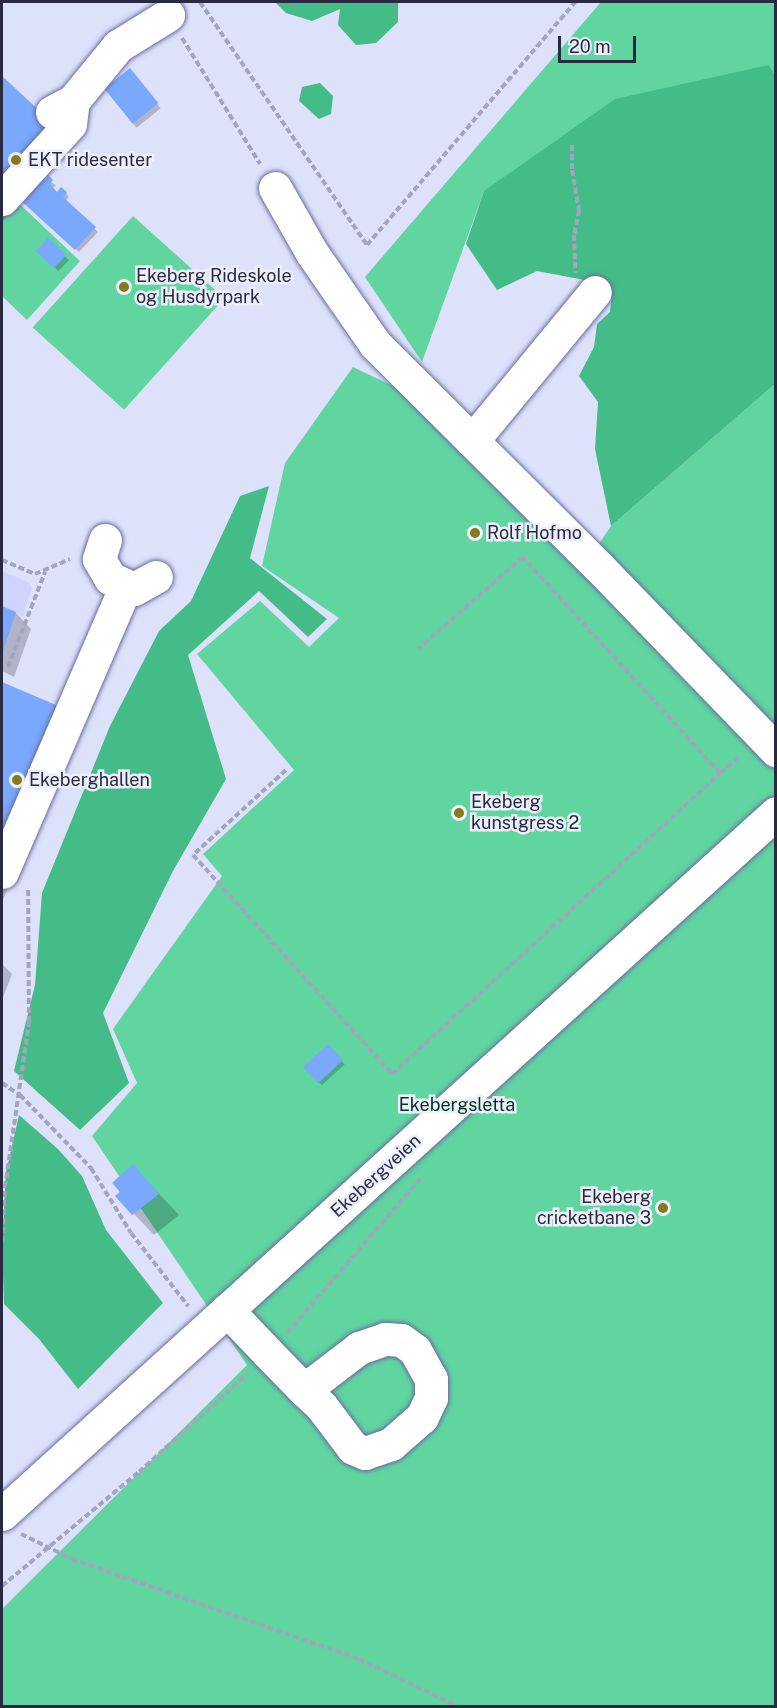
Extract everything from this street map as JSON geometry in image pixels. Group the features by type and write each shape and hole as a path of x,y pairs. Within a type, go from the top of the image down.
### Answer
{"street":[{"path":"2,199 70,124 62,107 118,46 168,15"},
{"path":"275,188 312,253 375,344 776,750"},
{"path":"472,441 596,292"},
{"path":"102,546 103,570 125,588 142,588 156,577"},
{"path":"16,875 125,588"},
{"name":"Ekebergveien","path":"9,1522 227,1310 776,813"},
{"path":"227,1310 304,1390"}],"path":[{"path":"200,2 367,245 575,2"},
{"path":"168,15 275,188"},
{"path":"572,145 572,170 579,210 574,235 574,279 596,292"},
{"path":"2,560 35,574 45,572 102,546"},
{"path":"286,770 193,855 392,1074 720,773 523,556 418,649"},
{"path":"8,667 45,572"},
{"path":"2,1242 9,1157 20,1095 28,1022 27,907 16,875"},
{"path":"2,1083 20,1095 91,1168 131,1233 190,1308"},
{"path":"2,1586 49,1549 268,1353 424,1174"},
{"path":"9,1522 49,1549 359,1659 458,1707"}],"shaded area":[{"path":"2,571 28,582 32,588 23,616 2,606"}],"green space":[{"path":"275,2 398,2 398,22 376,43 356,45 338,25 340,9 312,21 286,13"},
{"path":"601,2 775,2 775,75 769,65 484,191 422,362 365,277"},
{"path":"769,65 775,75 775,384 611,526 595,449 598,402 579,376 594,347 597,324 610,312 612,292 595,282 537,271 497,290 466,244 484,191 615,99"},
{"path":"320,83 333,96 331,114 319,119 299,101 302,87"},
{"path":"11,196 80,261 27,320 2,296 2,206"},
{"path":"133,216 224,298 124,410 33,327"},
{"name":"Ekebergsletta","path":"353,367 395,387 580,572 611,526 775,384 775,1706 2,1706 2,1609 247,1365 92,1136 137,1083 113,1029 222,876 203,854 294,770 197,654 260,601 309,647 339,618 262,566 285,463"},
{"path":"269,486 250,558 327,619 308,637 259,591 188,655 226,779 173,871 103,1013 129,1083 80,1130 14,1071 35,985 42,893 110,726 159,631 191,601 240,496"},
{"path":"19,1115 58,1149 82,1176 106,1230 163,1303 78,1389 39,1339 4,1304 2,1245 6,1172"}],"building":[{"path":"130,68 158,103 133,124 104,89"},
{"name":"EKT ridesenter","path":"2,76 59,129 2,190"},
{"path":"48,175 53,180 50,184 57,192 61,187 67,192 63,197 96,227 75,250 19,199 40,176 45,180"},
{"path":"48,238 66,255 54,268 36,251"},
{"path":"2,606 16,612 2,654"},
{"name":"Ekeberghallen","path":"2,682 63,708 2,851"},
{"path":"328,1044 343,1060 318,1083 303,1067"},
{"path":"133,1164 159,1194 132,1215 115,1196 120,1192 112,1183"}],"place":[{"name":"EKT ridesenter","path":"16,160"},
{"name":"Ekeberg Rideskole og Husdyrpark","path":"124,287"},
{"name":"Rolf Hofmo","path":"475,533"},
{"name":"Ekeberghallen","path":"17,780"},
{"name":"Ekeberg kunstgress 2","path":"459,813"},
{"name":"Ekeberg cricketbane 3","path":"663,1208"}]}
